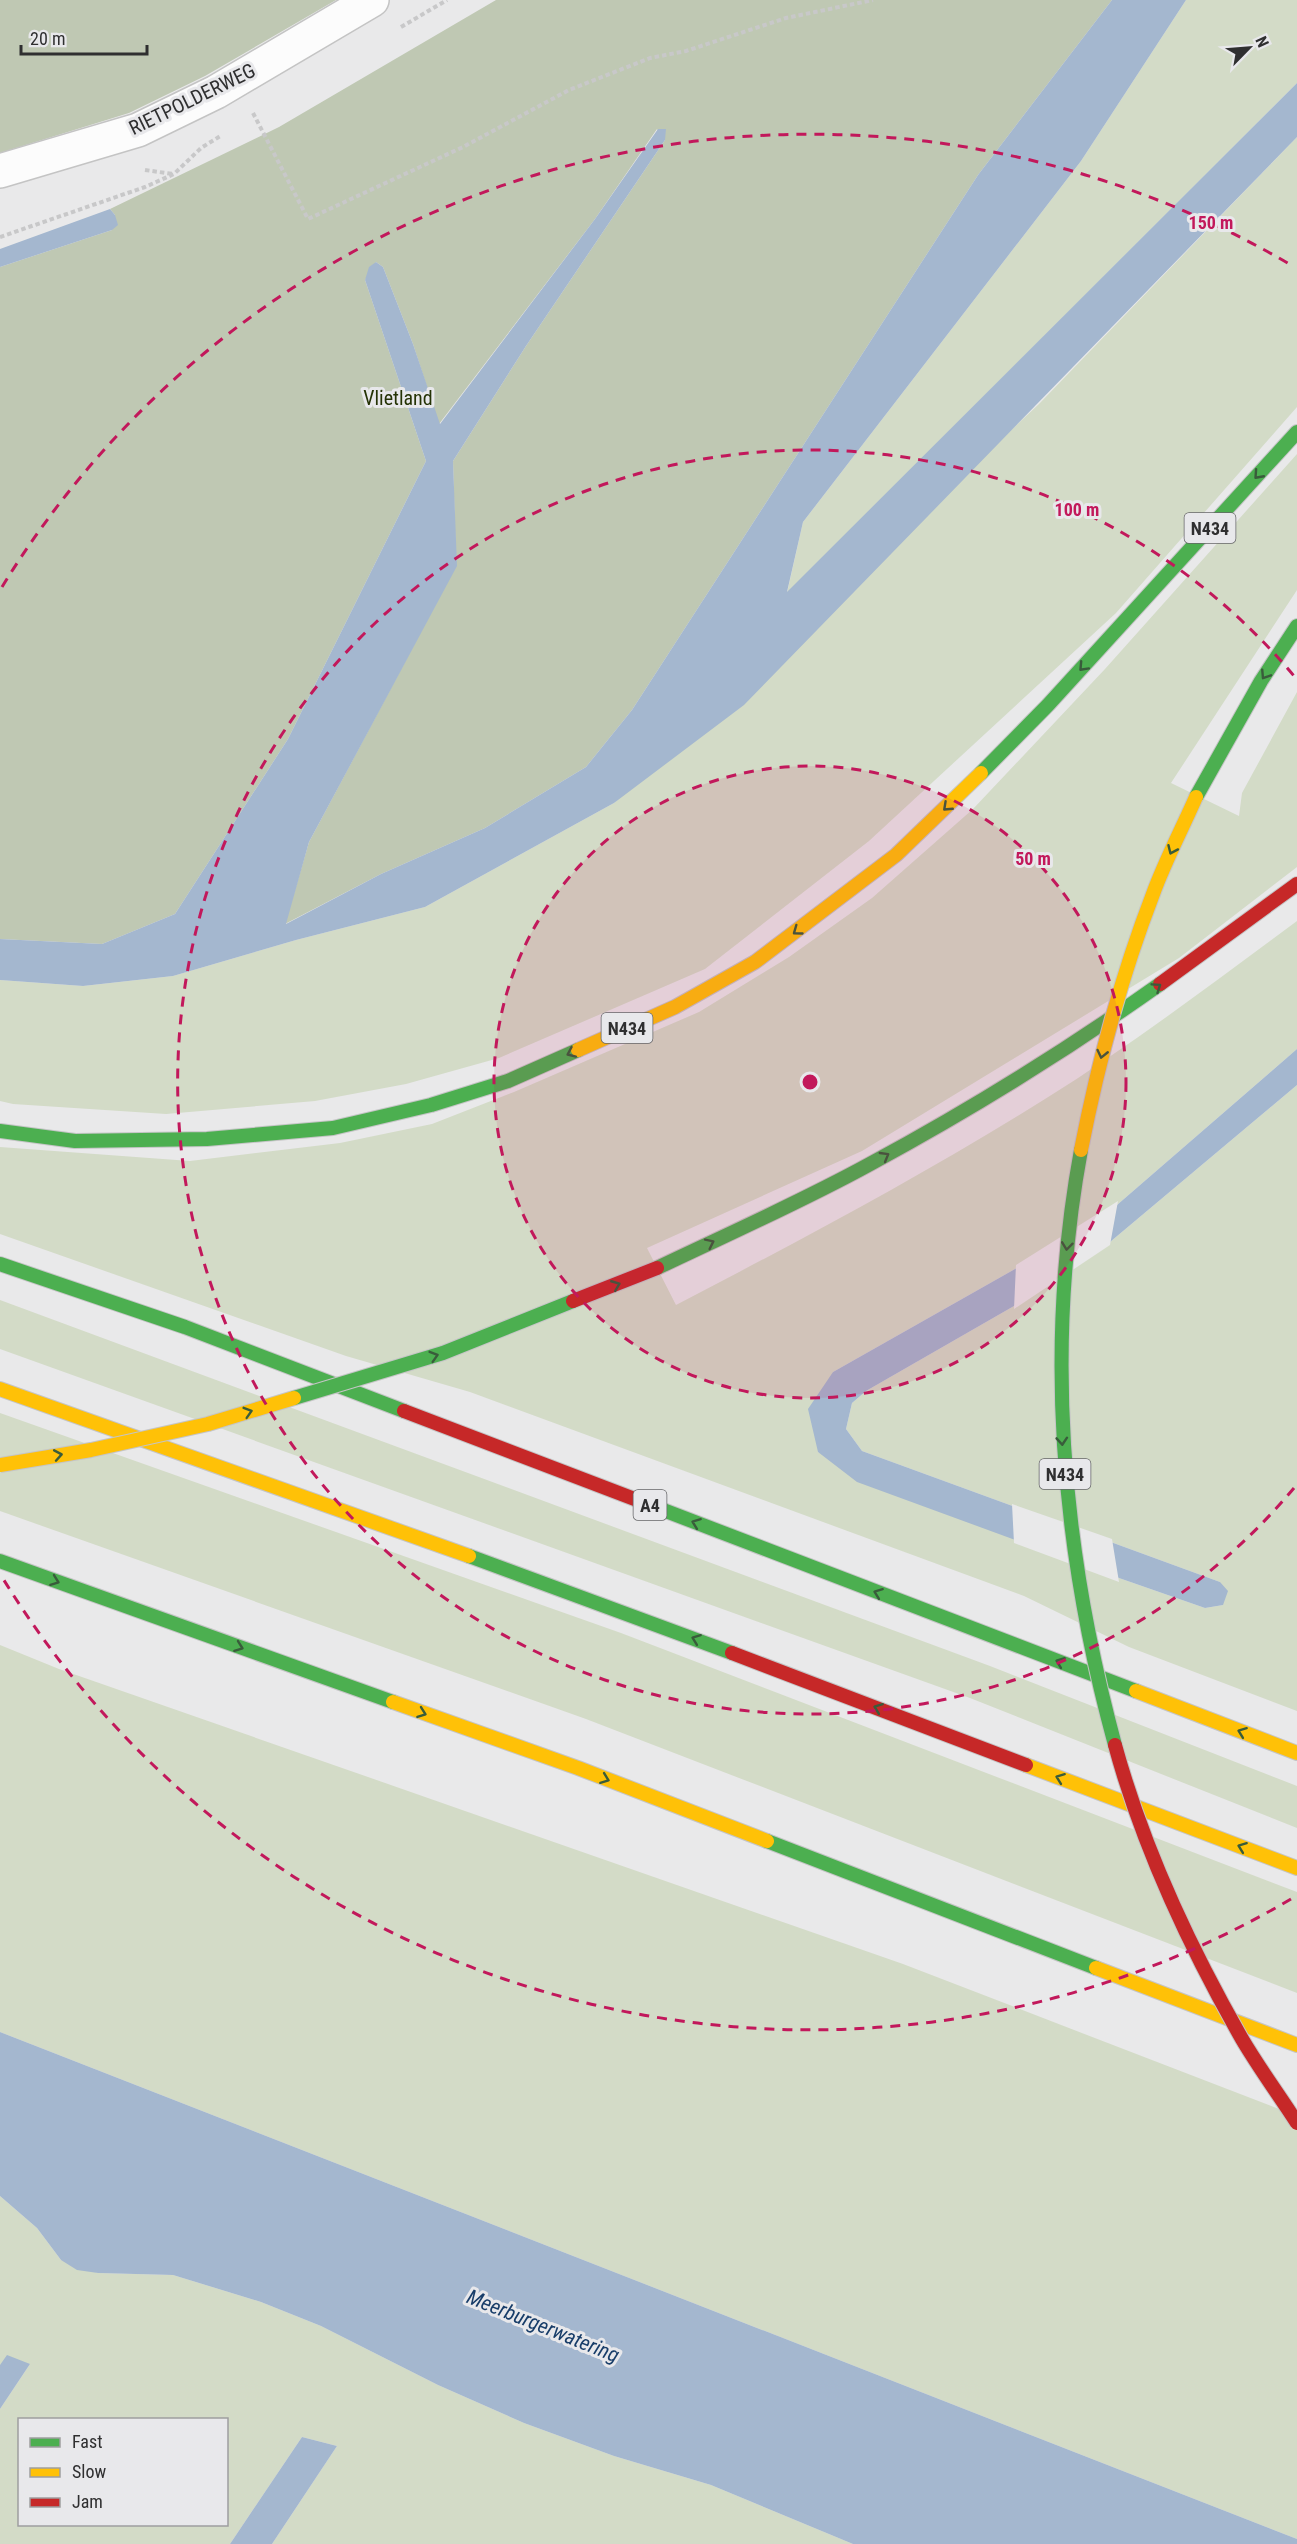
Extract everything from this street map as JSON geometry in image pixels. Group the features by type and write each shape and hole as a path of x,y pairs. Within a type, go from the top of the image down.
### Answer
{"highway":[{"name":"N434","path":"0,1131 75,1141 207,1139 333,1128 431,1105 508,1081 675,1007 755,962 817,917 904,848 960,795 1048,705 1297,432"},
{"name":"N434","path":"1297,626 1261,681 1196,797 1154,891 1129,962 1107,1033 1075,1182 1064,1272 1061,1352 1062,1433 1067,1512 1078,1594 1094,1670 1115,1746 1138,1819 1205,1976 1297,2123"},
{"path":"0,1465 91,1450 208,1424 432,1357 657,1268 869,1165 1023,1076 1194,962 1297,884"},
{"name":"A4","path":"0,1264 185,1327 1297,1754"},
{"path":"0,1389 586,1597 1297,1868"},
{"path":"0,1561 578,1768 1297,2045"}],"street":[{"name":"RIETPOLDERWEG","path":"0,171 138,130 216,92 372,0"}],"path":[{"path":"216,92 254,114 308,219 463,147 569,90 650,58 686,51 786,18 873,0"},
{"path":"0,237 145,187 174,174"}],"green space":[{"path":"0,0 336,0 205,76 129,113 0,153"},
{"name":"Vlietland","path":"496,0 1112,0 978,175 632,710 586,767 485,828 381,874 285,924 309,842 456,566 453,461 526,346 665,140 657,129 595,219 439,424 413,344 383,267 376,262 365,280 426,461 288,739 175,914 102,944 0,939 0,267 112,230 115,215 110,209 279,127"},
{"path":"1186,0 1297,0 1297,83 787,593 803,522 1081,161"},
{"path":"1297,137 1297,407 1116,613 869,841 705,969 499,1058 406,1084 315,1101 166,1114 13,1104 0,1101 0,980 83,986 173,976 296,940 425,907 614,803 1039,404"},
{"path":"1297,454 1297,590 1171,783 1239,816 1242,793 1297,692 1297,867 1179,958 862,1151 647,1248 676,1305 862,1206 1045,1099 1141,1035 1297,921 1297,1049 1117,1205 1015,1269 833,1372 818,1452 1119,1578 1205,1608 1223,1605 1220,1582 862,1451 846,1429 852,1403 866,1391 1014,1306 1110,1242 1297,1085 1297,1711 1129,1647 1024,1596 470,1392 346,1356 0,1234 0,1147 190,1161 340,1143 432,1124 514,1092 699,1012 789,957 872,898 973,809 1105,669"},
{"path":"0,1300 990,1666 1297,1786 1297,1828 970,1698 0,1349"},
{"path":"0,1413 621,1633 1297,1892 1297,1993 586,1719 0,1511"},
{"path":"0,1645 59,1669 903,1964 1297,2116 1297,2539 0,2032"},
{"path":"0,2196 37,2228 61,2260 98,2273 173,2275 261,2302 321,2326 438,2385 524,2423 614,2456 711,2485 853,2544 272,2544 337,2446 302,2437 230,2544 0,2544 0,2409 30,2364 0,2365"}],"water":[{"path":"1112,0 1186,0 1081,161 803,522 787,592 1297,83 1297,137 744,705 614,803 425,907 296,940 173,976 83,986 0,980 0,939 102,944 175,914 288,739 426,461 365,280 369,267 376,262 383,267 413,344 440,424 595,219 658,129 666,129 665,140 526,346 453,461 457,566 309,842 286,924 381,874 485,828 586,767 632,710 978,175"},
{"path":"110,209 118,225 112,230 0,267 0,249"},
{"path":"1297,1049 1297,1085 1110,1242 1014,1306 866,1391 852,1403 846,1429 862,1451 1220,1582 1228,1591 1223,1605 1205,1608 857,1482 818,1452 808,1409 833,1372 1015,1269 1117,1205"},
{"name":"Meerburgerwatering","path":"0,2032 1297,2539 1297,2544 853,2544 711,2485 614,2456 524,2423 438,2385 321,2326 261,2302 173,2275 98,2273 77,2270 61,2260 37,2228 0,2196"},
{"path":"7,2355 30,2364 0,2409 0,2365"},
{"path":"302,2437 337,2446 272,2544 230,2544"}],"pier":[{"path":"1118,1201 1110,1245 1014,1309 1016,1265"},
{"path":"1012,1504 1112,1539 1119,1582 1014,1543"}],"traffic: fast":[{"path":"981,773 1048,705 1297,432"},
{"path":"1196,797 1261,681 1297,626"},
{"path":"657,1268 818,1192 907,1143 1054,1056 1160,984"},
{"path":"0,1131 75,1141 207,1139 333,1128 431,1105 508,1081 578,1050"},
{"path":"1081,1150 1070,1225 1063,1300 1064,1449 1071,1524 1082,1598 1115,1745"},
{"path":"0,1264 185,1327 404,1411"},
{"path":"294,1398 443,1353 573,1301"},
{"path":"645,1503 1136,1691"},
{"path":"469,1556 732,1653"},
{"path":"0,1561 393,1702"},
{"path":"767,1841 1096,1968"}],"traffic: slow":[{"path":"578,1050 675,1007 755,962 896,855 981,773"},
{"path":"1081,1150 1103,1053 1141,925 1168,857 1196,797"},
{"path":"0,1389 469,1556"},
{"path":"0,1465 91,1450 208,1424 294,1398"},
{"path":"1136,1691 1297,1753"},
{"path":"393,1702 578,1768 767,1841"},
{"path":"1026,1765 1297,1868"},
{"path":"1096,1968 1297,2045"}],"traffic: jam":[{"path":"1160,984 1297,884"},
{"path":"573,1301 657,1268"},
{"path":"404,1411 645,1503"},
{"path":"732,1653 1026,1765"},
{"path":"1115,1745 1139,1821 1186,1932 1242,2039 1297,2123"}]}
